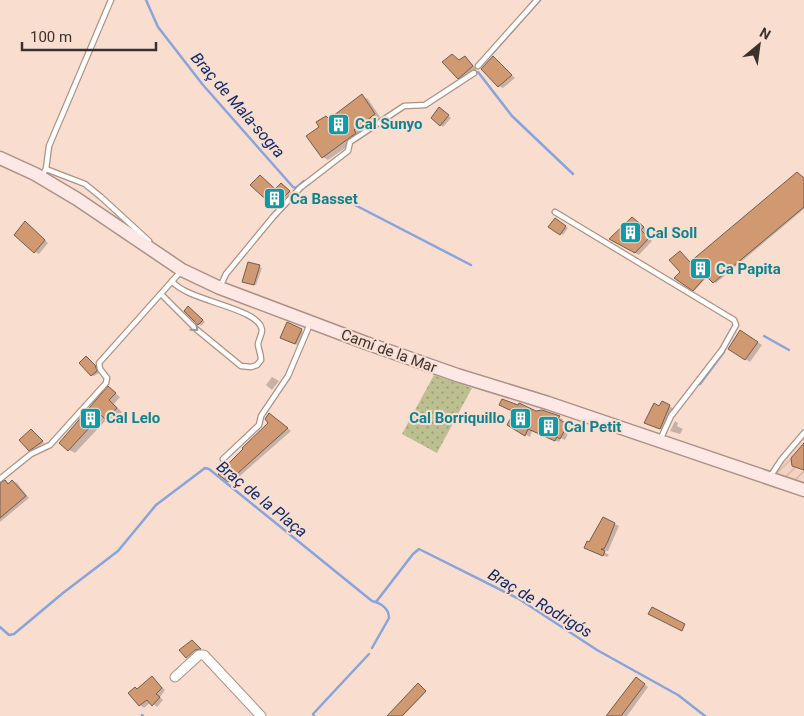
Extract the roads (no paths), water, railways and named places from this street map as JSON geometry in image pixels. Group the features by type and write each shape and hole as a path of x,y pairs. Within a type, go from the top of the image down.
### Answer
{"main road":[{"name":"Camí de la Mar","path":"0,158 43,173 168,261 182,270 220,288 457,375 804,490"}],"street":[{"path":"176,677 199,655 204,655 261,716"}],"lane":[{"path":"43,173 49,146 111,0"},
{"path":"478,66 537,0"},
{"path":"220,288 226,274 273,217 310,180 348,151 350,142 404,106 425,105 474,73"},
{"path":"555,212 734,320 736,323 722,350 671,416 659,441"},
{"path":"0,479 31,454 50,445 106,383 106,378 100,369 99,363 182,270"},
{"path":"160,294 196,329 241,366 251,367 257,365 261,360 258,343 262,328 253,317 244,312 201,299 178,287 172,281"},
{"path":"223,459 259,425 261,416 288,376 310,322"},
{"path":"770,478 781,460 804,433"}],"waterway":[{"name":"Braç de Mala-sogra","path":"146,0 158,27 203,85 293,187 296,188 304,181"},
{"path":"491,55 540,0"},
{"path":"478,72 512,116 573,174"},
{"name":"Braç de Mala-sogra","path":"355,205 471,265"},
{"path":"764,336 789,350"},
{"name":"Braç de Mala-sogra","path":"700,384 724,352"},
{"name":"Braç de la Plaça","path":"0,627 9,635 14,634 118,551 156,505 205,468 209,469 372,601 386,609 389,618 372,648"},
{"name":"Braç de Rodrigós","path":"376,602 413,554 419,549 519,599 597,650 678,695 705,716"},
{"path":"314,716 313,714 369,654"}],"place":[{"name":"Cal Sunyo","path":"339,124"},
{"name":"Ca Basset","path":"274,199"},
{"name":"Cal Soll","path":"630,233"},
{"name":"Ca Papita","path":"700,269"},
{"name":"Cal Lelo","path":"90,418"},
{"name":"Cal Borriquillo","path":"521,418"},
{"name":"Cal Petit","path":"548,427"}]}
